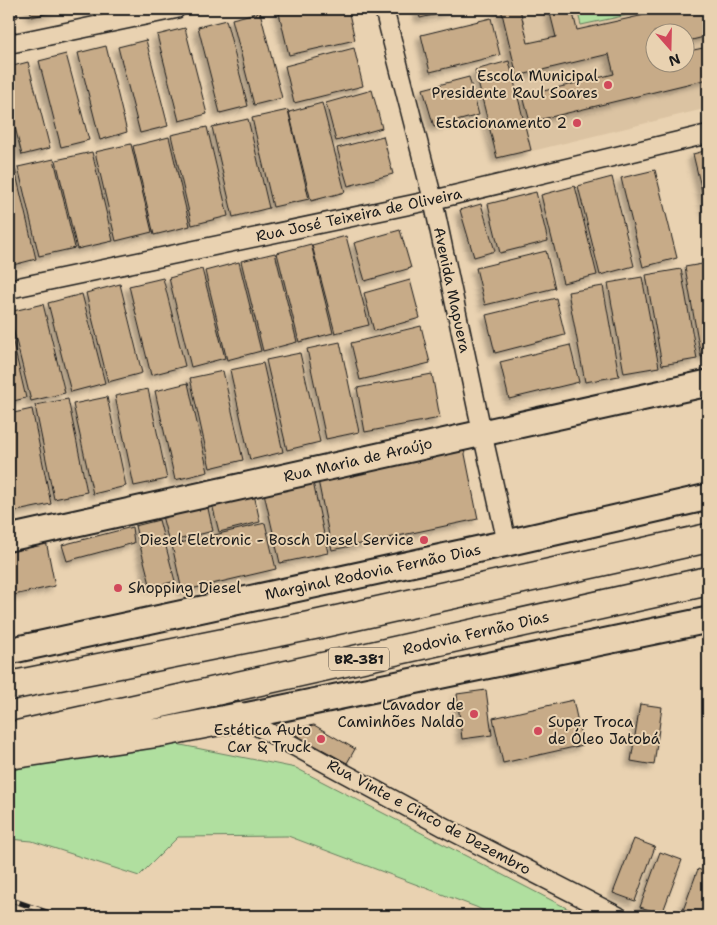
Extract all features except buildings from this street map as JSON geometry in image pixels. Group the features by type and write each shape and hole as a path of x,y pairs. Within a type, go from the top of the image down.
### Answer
{"highway":[{"path":"9,686 319,624 708,538"},
{"name":"Rodovia Fernão Dias","path":"9,737 708,581"},
{"path":"9,755 163,732 240,717"}],"main road":[{"name":"Rua Maria de Araújo","path":"9,538 708,382"},
{"name":"Marginal Rodovia Fernão Dias","path":"9,651 508,543 708,497"},
{"name":"BR-381","path":"240,717 708,620"}],"street":[{"path":"9,44 176,9"},
{"name":"Avenida Mapuera","path":"384,9 433,200 482,432 508,543"},
{"name":"Rua José Teixeira de Oliveira","path":"9,290 433,200 708,134"},
{"name":"Rua Vinte e Cinco de Dezembro","path":"240,717 444,827 618,916"}],"shaded area":[{"name":"Escola Municipal Presidente Raul Soares","path":"490,9 708,9 708,108 524,153"}],"green space":[{"path":"577,9 656,9 581,25"},
{"path":"166,742 296,768 582,916 494,916 476,907 288,836 178,837 139,876 32,841 9,839 9,767"}],"railway":[{"path":"9,899 58,916"}],"place":[{"name":"Escola Municipal Presidente Raul Soares","path":"608,85"},
{"name":"Estacionamento 2","path":"577,123"},
{"name":"Diesel Eletronic - Bosch Diesel Service","path":"424,540"},
{"name":"Shopping Diesel","path":"118,588"},
{"name":"Lavador de Caminhões Naldo","path":"474,714"},
{"name":"Super Troca de Óleo Jatobá","path":"538,731"},
{"name":"Estética Auto Car & Truck","path":"321,739"}]}
